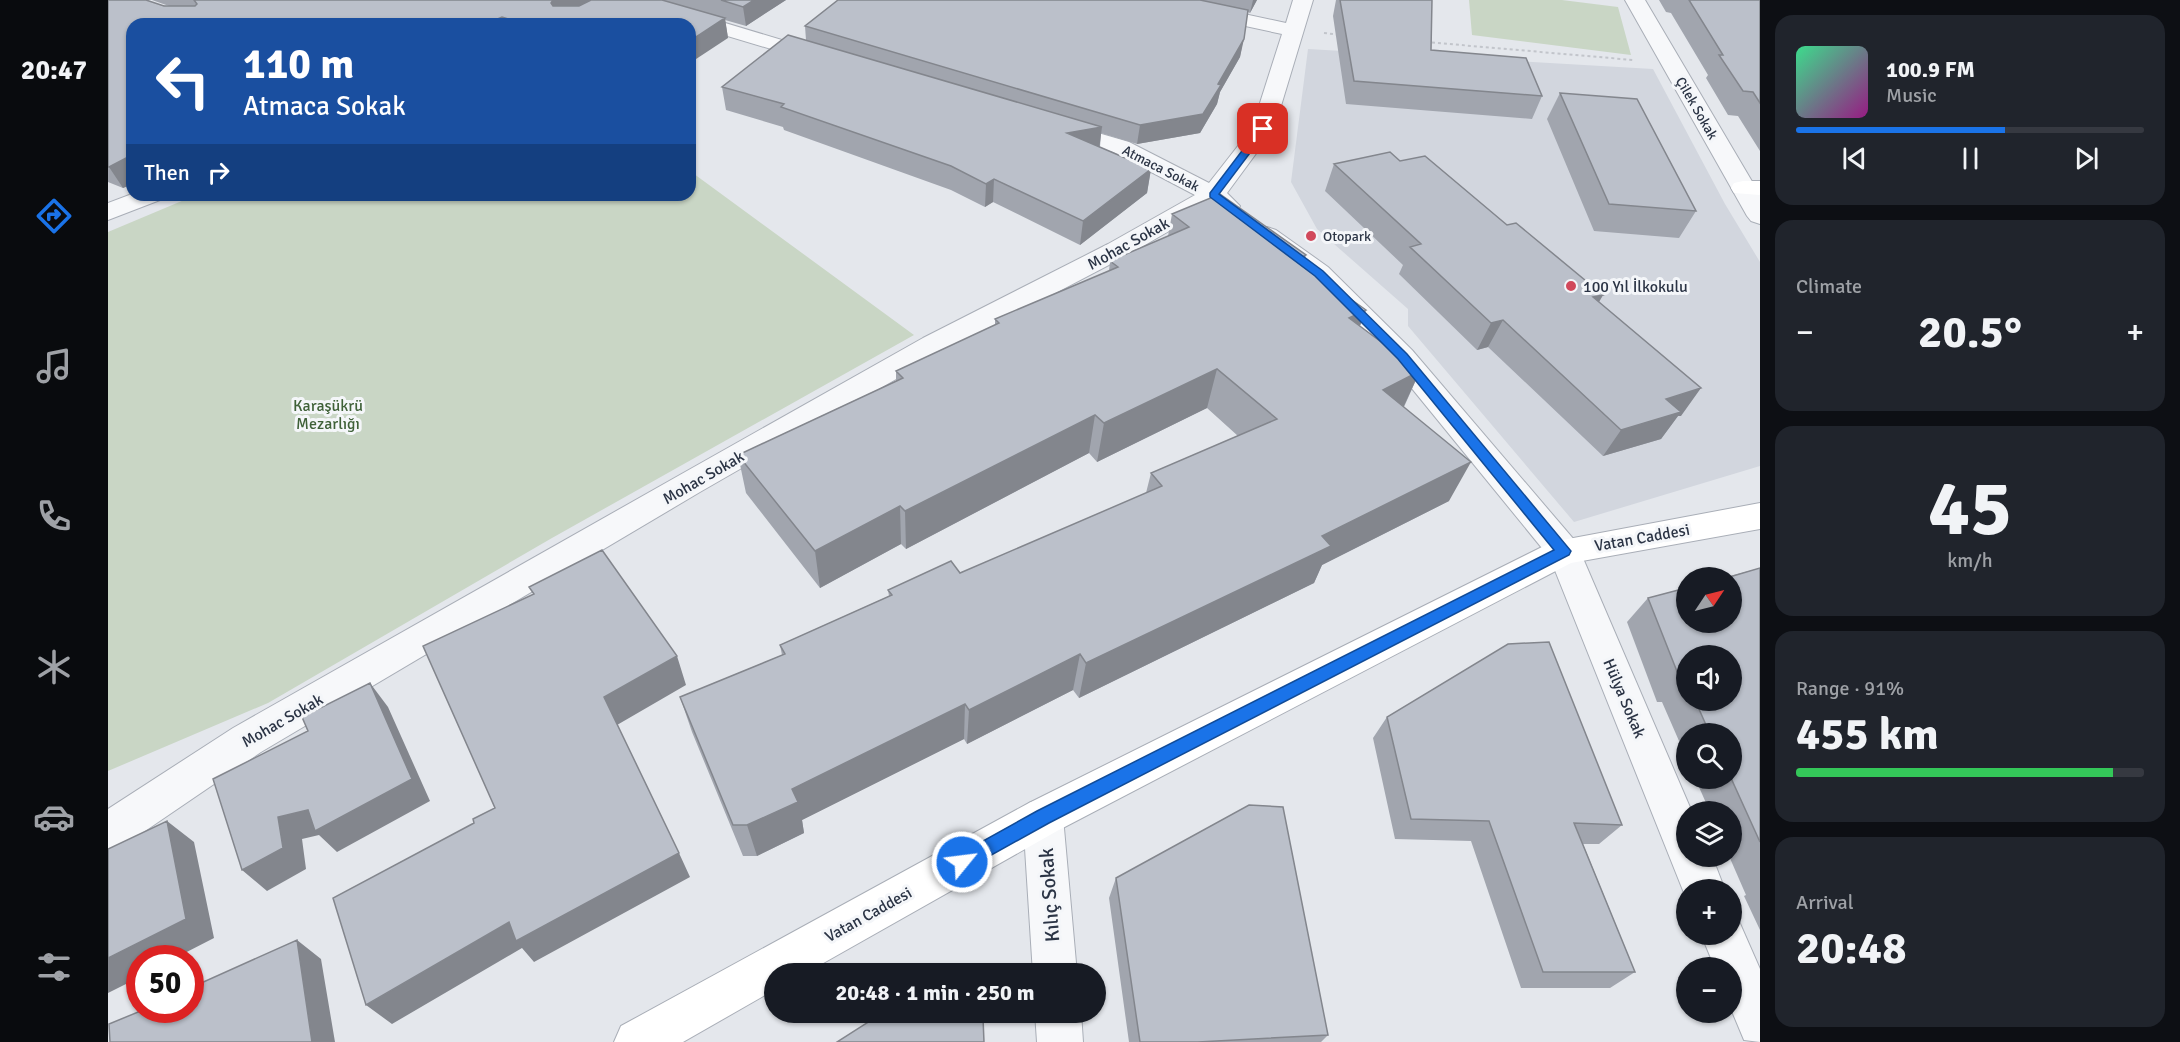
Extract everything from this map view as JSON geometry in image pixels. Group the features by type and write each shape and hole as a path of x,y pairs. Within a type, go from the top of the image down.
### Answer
{"main road":[{"name":"Vatan Caddesi","path":"637,1042 1043,817 1564,551 1760,516"}],"street":[{"path":"1152,0 1294,31"},
{"name":"Mohac Sokak","path":"108,832 247,740 689,484 933,345 1117,250 1214,195 1263,129 1303,0"},
{"name":"Çilek Sokak","path":"1635,0 1671,64 1751,188 1760,216"},
{"path":"616,2 674,18"},
{"path":"696,24 846,65"},
{"name":"Atmaca Sokak","path":"1029,120 1121,147 1214,195 1319,273 1402,357 1564,551"},
{"path":"108,212 136,201"},
{"name":"Hülya Sokak","path":"1564,551 1676,821"},
{"name":"Kılıç Sokak","path":"1043,817 1054,963"},
{"path":"1728,945 1760,1024"},
{"path":"1059,1023 1060,1042"}],"path":[{"path":"1294,31 1341,35"},
{"path":"1424,42 1671,64"}],"shaded area":[{"name":"100 Yıl İlkokulu","path":"1308,49 1653,69 1725,204 1760,262 1760,466 1574,522 1408,326 1408,309 1317,229 1291,182"}],"green space":[{"path":"1469,0 1562,0 1618,7 1631,55 1472,35"},
{"name":"Karaşükrü Mezarlığı","path":"696,175 914,335 552,538 268,703 108,771 108,232 182,201 696,201"}],"building":[{"path":"108,0 146,0 164,6 195,6 197,4 194,0 553,0 551,3 553,6 579,6 591,0 662,0 725,18 696,37 696,18 126,18 126,158 108,167"},
{"path":"721,0 754,0 743,7"},
{"path":"838,0 1200,0 1248,10 1244,39 1218,84 1221,85 1203,114 1140,125 805,26"},
{"path":"1340,0 1432,0 1431,50 1526,58 1542,96 1354,81"},
{"path":"1689,0 1760,0 1760,103 1753,92 1743,91 1719,55 1723,55"},
{"path":"788,35 1102,127 1067,133 1151,169 1083,221 994,179 986,184 951,166 781,107 784,104 722,87"},
{"path":"1560,93 1637,99 1696,211 1609,204"},
{"path":"1390,152 1400,161 1425,156 1507,225 1516,223 1603,295 1593,297 1701,388 1666,399 1681,412 1621,430 1503,320 1491,323 1410,247 1421,244 1334,164"},
{"path":"1220,194 1306,255 1296,260 1366,310 1349,318 1420,371 1383,390 1471,462 1322,536 1331,546 1086,663 1080,654 969,710 965,704 792,789 798,802 747,825 733,825 680,697 785,654 780,645 892,595 888,590 951,561 960,573 1162,486 1151,473 1277,419 1217,369 1104,423 1095,415 905,511 900,506 815,551 738,455 903,378 896,371 999,323 995,319 1118,267 1110,261 1189,227 1172,214"},
{"path":"602,550 677,656 604,697 679,853 516,941 509,922 366,1005 333,898 474,823 473,819 495,808 423,646 534,594 529,587"},
{"path":"1760,568 1760,842 1736,789 1742,789 1742,723 1705,723 1700,711 1742,711 1742,645 1676,645 1676,669 1648,598 1676,591 1676,633 1742,633 1742,573"},
{"path":"1549,642 1622,825 1574,823 1635,972 1543,972 1489,821 1411,819 1387,717 1508,644"},
{"path":"370,683 412,779 315,831 308,810 278,817 283,848 242,870 213,779 308,731 302,717"},
{"path":"1249,805 1283,807 1328,1035 1198,1042 1140,1042 1116,878"},
{"path":"167,821 186,919 134,945 126,945 126,949 108,958 108,849"},
{"path":"297,940 312,1042 110,1042 109,1024 126,1017 126,1023 204,1023 204,982"},
{"path":"867,1023 983,1023 984,1042 837,1042"}],"place":[{"name":"Otopark","path":"1311,236"},
{"name":"100 Yıl İlkokulu","path":"1571,286"}],"route":[{"path":"962,862 1043,817 1564,551 1402,357 1319,273 1214,195 1263,129"}]}
